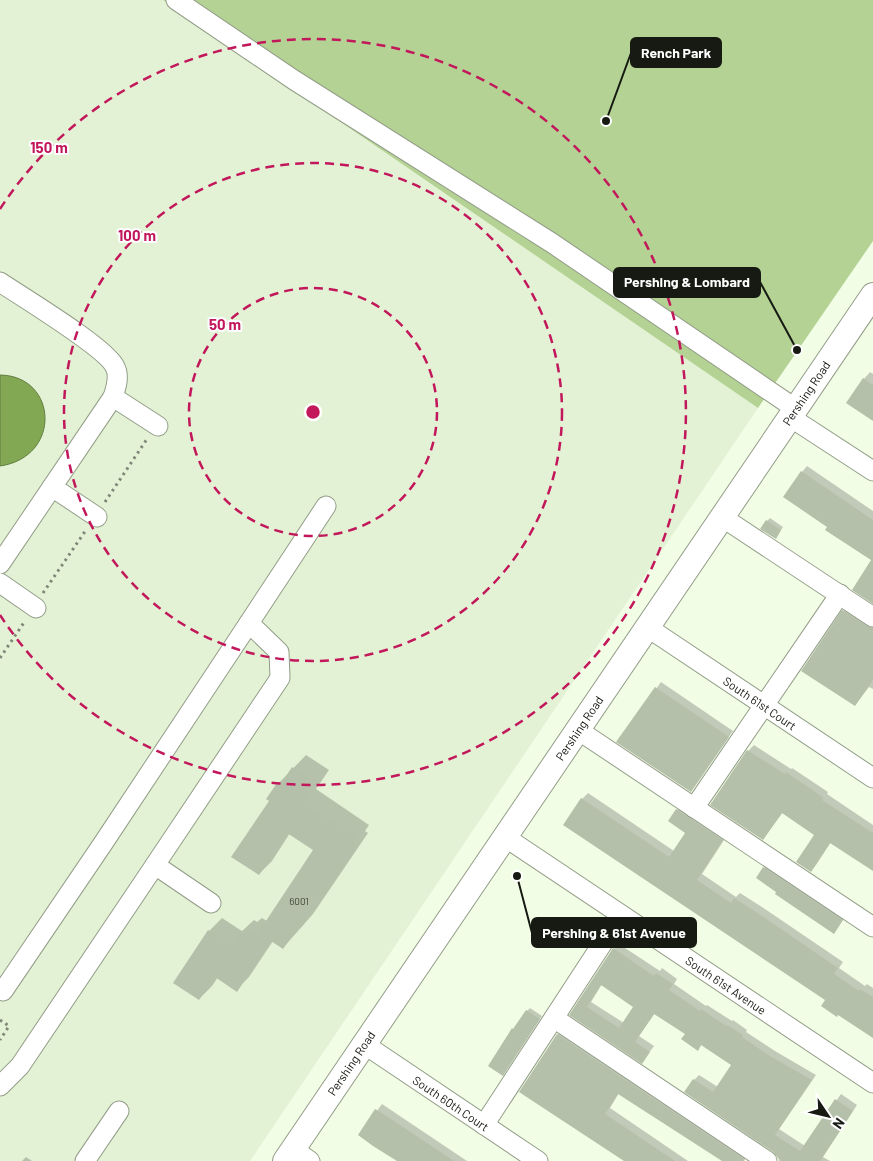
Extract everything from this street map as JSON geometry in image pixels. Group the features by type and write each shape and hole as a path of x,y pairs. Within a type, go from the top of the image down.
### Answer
{"main road":[{"name":"Pershing Road","path":"296,1157 364,1044 793,413 869,309"}],"street":[{"path":"176,0 294,80 552,243 873,471"},
{"path":"0,282 98,348 116,366 117,384 113,397 0,564"},
{"path":"113,397 153,430"},
{"path":"52,487 96,516"},
{"path":"3,991 113,829 326,506"},
{"path":"722,517 873,617"},
{"path":"0,583 34,607"},
{"path":"694,808 840,594"},
{"path":"0,1086 20,1066 280,678 279,652 249,623"},
{"name":"South 61st Court","path":"647,627 873,778"},
{"path":"578,730 873,927"},
{"name":"South 61st Avenue","path":"505,837 873,1082"},
{"path":"156,865 211,903"},
{"path":"484,1125 621,915"},
{"path":"554,1018 767,1161"},
{"name":"South 60th Court","path":"364,1044 538,1161"},
{"path":"85,1161 119,1111"}],"path":[{"path":"0,658 153,430"},
{"path":"0,1020 9,1026 0,1040"}],"shaded area":[{"path":"0,0 163,0 758,408 250,1161 0,1161"},
{"path":"163,0 873,0 873,241 758,408"},
{"path":"0,375 19,379 33,388 42,402 45,418 43,434 34,448 20,460 0,466"}],"building":[{"path":"863,378 873,385 873,421 846,403"},
{"path":"801,471 873,520 873,604 852,590 871,560 825,530 827,527 783,497"},
{"path":"766,520 781,530 776,539 760,529"},
{"path":"842,610 873,628 873,680 855,706 801,671"},
{"path":"655,687 729,737 691,792 616,742"},
{"path":"747,750 785,774 786,772 824,798 822,800 873,833 873,871 830,843 811,872 796,862 814,835 782,813 763,840 710,805"},
{"path":"292,767 317,784 304,803 357,838 353,844 356,846 300,929 298,927 283,949 271,941 237,992 215,977 199,1000 173,983 208,930 231,945 240,932 244,935 248,930 256,936 313,850 287,833 259,875 231,857 269,801 266,799 277,783 280,785"},
{"path":"581,798 669,857 685,833 668,821 676,809 723,840 697,880 731,903 734,898 756,912 838,968 834,974 859,991 860,989 873,997 873,1038 821,1006 825,1000 563,825"},
{"path":"763,867 843,920 834,934 775,894 776,892 756,878"},
{"path":"613,948 654,976 656,973 673,984 669,990 700,1011 701,1009 727,1025 770,1056 812,1080 775,1135 800,1151 835,1099 853,1111 820,1161 782,1161 773,1152 684,1092 693,1079 713,1092 731,1065 701,1045 698,1051 681,1039 685,1034 654,1014 635,1042 650,1052 642,1064 569,1015","holes":["601,985 633,1007 619,1028 587,1007"]},
{"path":"526,1010 540,1019 503,1076 488,1066"},
{"path":"557,1034 744,1159 743,1161 722,1161 618,1094 605,1114 675,1161 624,1161 519,1092"},
{"path":"375,1109 454,1161 397,1161 373,1146 358,1135"}],"place":[{"name":"Rench Park","path":"606,121"},
{"name":"Pershing & Lombard","path":"797,350"},
{"name":"Pershing & 61st Avenue","path":"517,876"}]}
